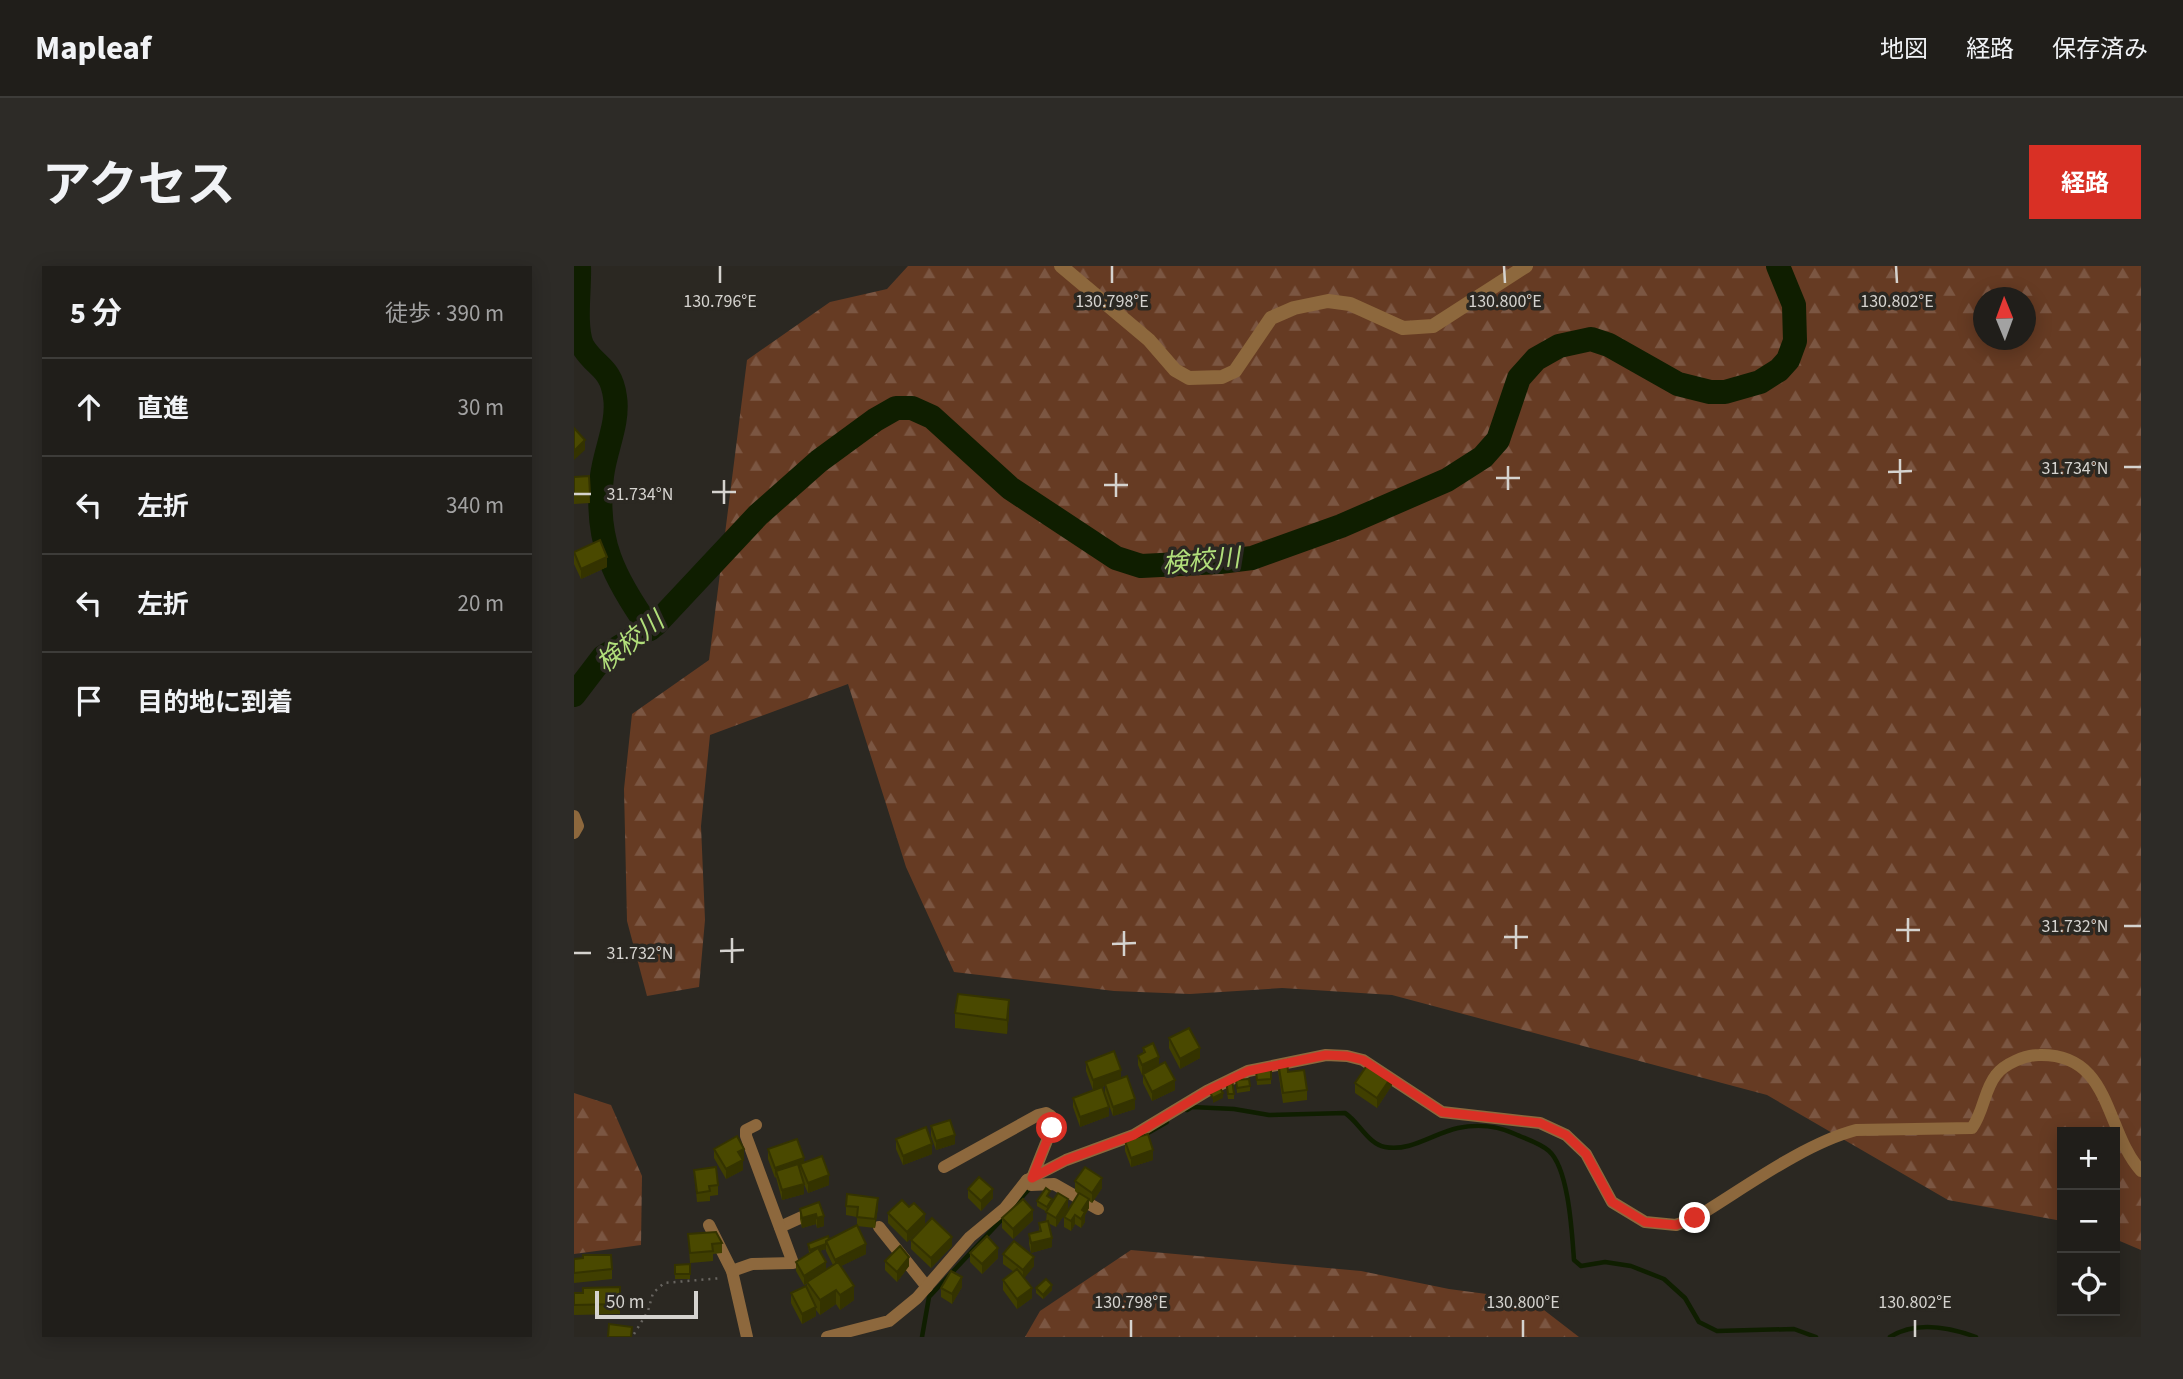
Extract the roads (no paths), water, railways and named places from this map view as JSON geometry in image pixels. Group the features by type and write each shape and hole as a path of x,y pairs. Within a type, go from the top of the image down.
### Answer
{"street":[{"path":"1061,266 1149,340 1175,370 1189,378 1198,378 1222,377 1234,371 1271,318 1294,308 1328,301 1350,304 1403,328 1433,326 1525,266"},
{"path":"574,817 578,826 574,833"},
{"path":"827,1337 889,1321 918,1298 970,1237 1005,1208 1030,1181 1066,1160 1134,1135 1207,1091 1248,1071 1326,1055 1363,1060 1442,1112 1540,1123 1566,1135 1586,1154 1612,1202 1645,1222 1676,1225 1695,1218 1818,1144 1856,1130 1972,1128 1979,1118 1996,1073 2031,1055 2058,1054 2084,1069 2101,1090 2131,1159 2141,1171"},
{"path":"944,1167 1046,1113 1051,1116 1052,1128 1030,1181"},
{"path":"732,1271 752,1264 793,1263 746,1136 746,1130 756,1125"},
{"path":"1030,1181 1054,1184 1098,1209"},
{"path":"780,1227 813,1212"},
{"path":"709,1225 732,1271 747,1337"},
{"path":"879,1227 927,1287"}],"waterway":[{"path":"579,266 578,317 582,345 610,379 616,407 602,476 600,499 604,539 626,593 650,629"},
{"name":"検校川","path":"574,695 603,657 655,625 758,515 819,461 896,408 912,408 932,417 1010,488 1116,558 1141,566 1252,558 1341,526 1447,480 1483,457 1498,440 1519,378 1536,359 1559,346 1591,339 1609,345 1678,384 1710,392 1725,392 1760,382 1779,370 1788,360 1795,341 1794,305 1778,266"},
{"path":"1187,1110 1192,1107 1234,1109 1269,1115 1345,1113 1374,1142 1395,1148 1413,1145 1449,1130 1465,1127 1487,1126 1508,1131 1541,1146 1556,1160 1568,1202 1574,1260 1581,1266 1605,1262 1631,1266 1664,1279 1685,1298 1699,1322 1717,1331 1794,1329 1816,1337"},
{"path":"1148,1133 1167,1122"},
{"path":"1013,1207 1030,1188"},
{"path":"922,1337 929,1297 1005,1216"},
{"path":"1890,1337 1921,1327 1955,1331 1976,1337"}]}
